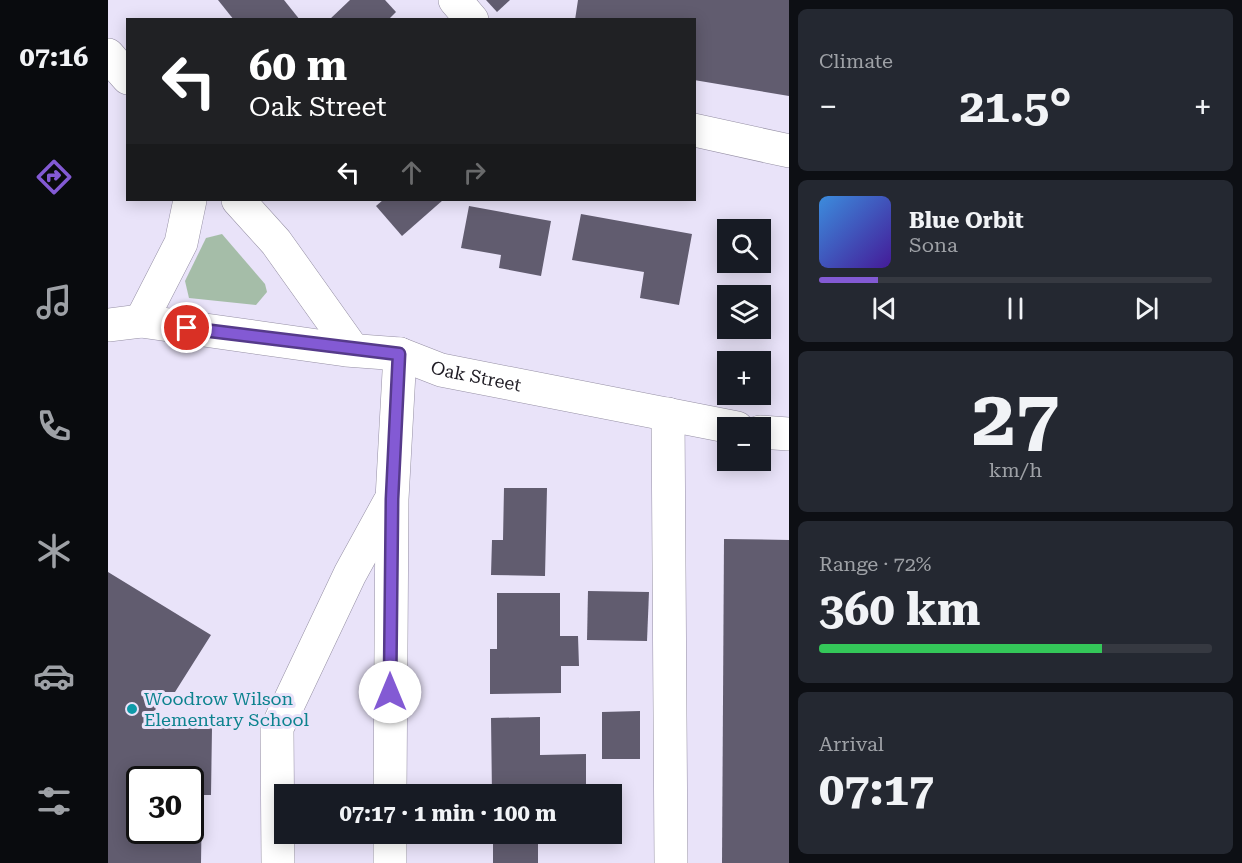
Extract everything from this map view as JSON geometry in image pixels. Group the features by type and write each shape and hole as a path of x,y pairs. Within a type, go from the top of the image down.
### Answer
{"street":[{"path":"454,0 470,18"},
{"path":"108,55 126,76"},
{"path":"696,130 789,151"},
{"path":"141,321 181,243 190,201"},
{"path":"239,201 276,242 353,350"},
{"name":"Oak Street","path":"108,325 141,321 353,350 399,354 441,370 717,424"},
{"path":"390,784 392,499 399,354"},
{"path":"668,414 671,863"},
{"path":"771,433 789,434"},
{"path":"278,863 277,728 350,574 392,499"},
{"path":"390,844 390,863"}],"green space":[{"path":"222,234 265,284 267,292 256,305 189,298 185,281 206,238"}],"building":[{"path":"218,0 284,0 298,18 232,18"},
{"path":"350,0 385,0 396,12 390,18 331,18"},
{"path":"486,0 510,0 497,12"},
{"path":"578,0 789,0 789,96 696,80 696,18 575,18"},
{"path":"382,201 442,201 402,236 376,206"},
{"path":"469,206 551,221 541,276 499,268 501,255 461,248"},
{"path":"581,214 692,234 679,305 640,298 644,272 572,260"},
{"path":"504,488 547,488 545,576 491,575 492,540 503,540"},
{"path":"724,539 789,540 789,863 722,863"},
{"name":"Woodrow Wilson Elementary School","path":"108,572 211,635 175,692 156,692 155,726 212,728 211,795 204,795 204,766 126,766 126,844 201,844 201,863 108,863"},
{"path":"588,591 649,592 647,641 587,640"},
{"path":"497,593 560,593 560,636 578,636 579,666 561,666 561,693 490,694 490,649 497,649"},
{"path":"640,711 640,759 602,759 602,712"},
{"path":"540,717 540,755 586,754 586,784 492,784 491,718"},
{"path":"493,844 538,844 538,863 493,863"}],"place":[{"name":"Woodrow Wilson Elementary School","path":"132,709"}],"route":[{"path":"187,328 346,350 399,354 392,499 390,692"}]}
